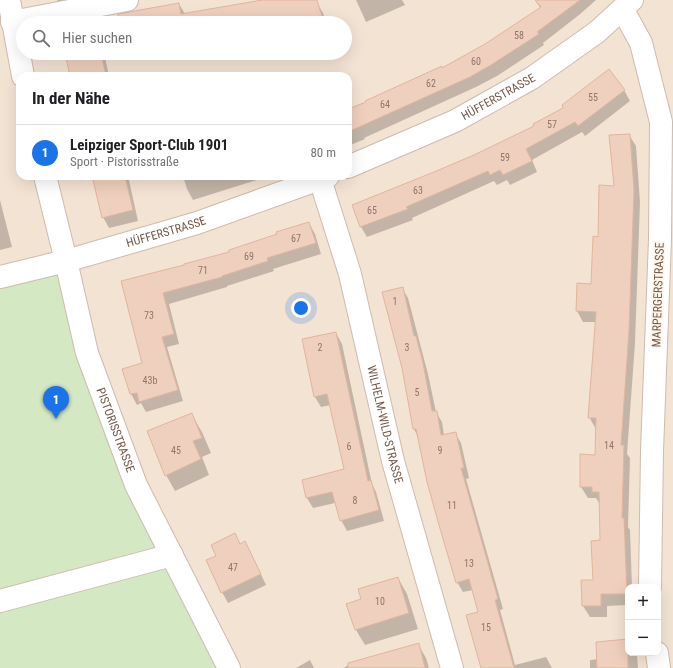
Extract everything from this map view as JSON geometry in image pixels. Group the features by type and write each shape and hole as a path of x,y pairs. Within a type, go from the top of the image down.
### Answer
{"street":[{"path":"9,0 16,42"},
{"path":"43,16 127,0"},
{"name":"HÜFFERSTRASSE","path":"352,165 455,121 532,78 597,32 628,5"},
{"name":"MARPERGERSTRASSE","path":"628,5 641,43 661,122 650,584"},
{"path":"12,22 16,21"},
{"path":"20,60 22,72"},
{"name":"PISTORISSTRASSE","path":"46,180 87,353 136,485 229,668"},
{"name":"HÜFFERSTRASSE","path":"0,277 197,223 318,180"},
{"name":"WILHELM-WILD-STRASSE","path":"325,180 350,274 393,461 452,668"},
{"path":"0,601 172,555"},
{"path":"657,656 659,668"}],"shaded area":[{"path":"0,0 673,0 673,668 229,668 0,277"}],"green space":[{"path":"66,261 87,353 229,668 0,668 0,277"}],"building":[{"path":"262,0 317,0 322,16 118,16 118,14 179,3 181,14"},
{"path":"535,0 580,0 537,32 539,34 470,77 352,130 352,107 442,66 442,68 485,44 541,7"},
{"path":"67,60 103,60 105,72 69,72"},
{"path":"609,69 625,90 578,126 575,122 526,149 532,161 503,175 500,170 490,175 488,171 406,207 408,209 360,227 352,205 474,155 534,126 533,124 563,108 562,105"},
{"path":"630,134 634,190 629,331 621,445 624,445 622,518 624,518 627,584 625,584 625,594 601,594 601,606 582,606 581,580 593,580 591,541 600,540 599,492 592,492 592,487 580,487 580,454 595,455 596,418 588,418 596,312 576,311 577,283 591,284 593,236 598,237 599,185 614,186 609,135"},
{"path":"93,180 126,180 133,210 102,218"},
{"path":"309,222 316,243 267,258 268,261 222,277 163,293 174,334 162,337 178,390 139,402 137,393 130,394 122,369 142,363 121,281 229,252 229,250 277,234 276,232"},
{"path":"403,287 414,336 416,336 423,363 432,411 437,411 441,435 456,432 464,468 461,468 498,599 495,600 514,668 481,668 466,615 478,612 469,579 456,583 439,525 427,482 416,429 413,429 402,368 382,292"},
{"path":"336,332 368,481 371,480 379,510 340,521 332,492 306,498 302,480 344,469 327,394 314,397 302,339"},
{"path":"192,413 202,438 193,441 201,459 165,476 147,431"},
{"path":"235,533 240,544 245,541 261,574 221,593 206,560 216,556 211,545"},
{"path":"398,577 409,613 355,630 346,604 361,599 358,589"},
{"path":"625,639 625,656 628,656 628,668 597,668 596,642"},
{"path":"419,643 425,668 348,668 348,663"}],"place":[{"name":"Leipziger Sport-Club 1901","path":"56,419"}]}
